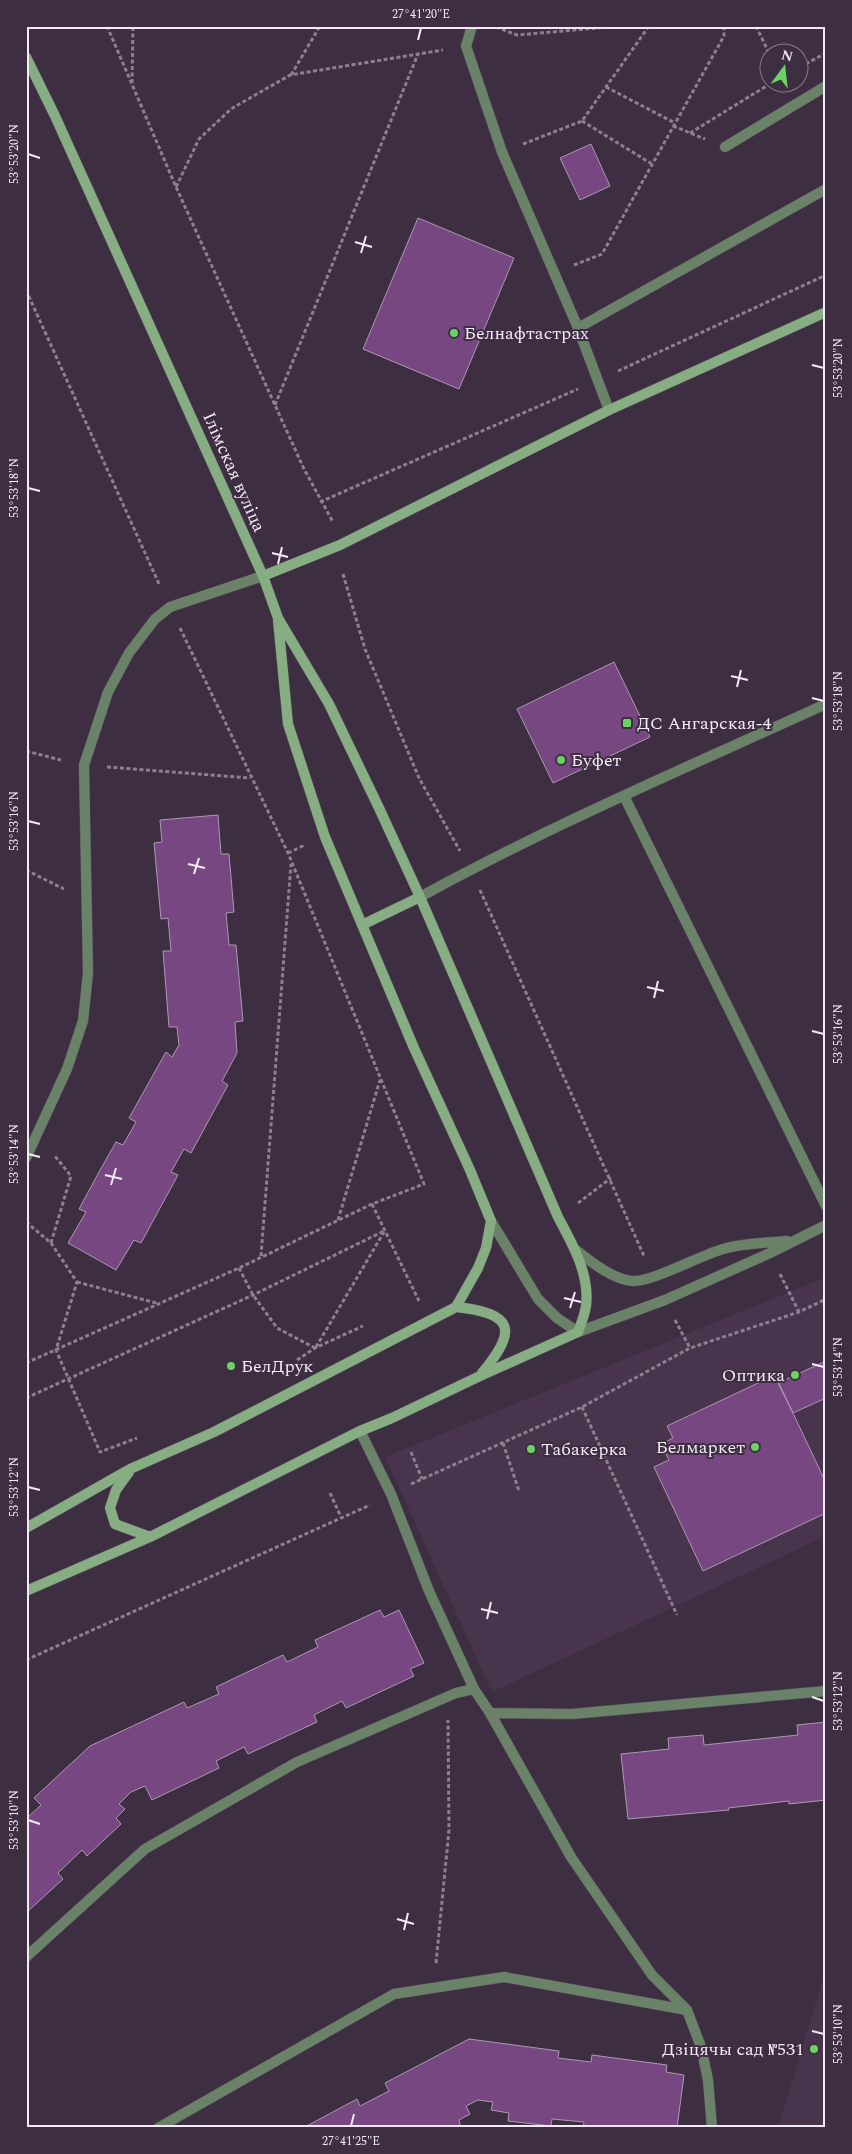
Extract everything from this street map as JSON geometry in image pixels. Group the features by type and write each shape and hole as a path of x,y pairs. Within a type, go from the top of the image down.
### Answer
{"main road":[{"name":"Ілімская вуліца","path":"26,57 55,116 263,576 278,618 329,704 420,898 558,1217 576,1250 585,1282 586,1306 578,1332"},
{"path":"263,576 340,545 610,410 826,312"},
{"path":"26,1528 130,1469 214,1432 456,1307 478,1268 486,1248 490,1221 470,1170 414,1048 324,837 288,724 278,618"},
{"path":"362,925 420,898"},
{"path":"456,1307 490,1312 500,1318 505,1329 504,1341 500,1351 480,1376"},
{"path":"26,1591 150,1537 360,1431 578,1332"},
{"path":"130,1469 116,1490 110,1508 115,1524 150,1537"}],"lane":[{"path":"472,26 466,46 502,152 578,328 597,381 610,410"},
{"path":"725,147 826,86"},
{"path":"578,328 826,189"},
{"path":"27,1155 67,1069 83,1021 88,974 84,766 108,692 129,653 155,618 170,608 263,576"},
{"path":"420,898 471,869 624,796 826,704"},
{"path":"624,796 826,1206"},
{"path":"490,1221 538,1299 557,1318 578,1332 665,1300 770,1253 826,1225"},
{"path":"576,1250 594,1265 633,1281 653,1276 724,1248 793,1240"},
{"path":"360,1431 391,1494 429,1592 474,1689 490,1713 576,1866 652,1975 687,2010 702,2047 708,2080 712,2128"},
{"path":"26,1957 145,1849 297,1762 448,1697 474,1689"},
{"path":"490,1713 572,1714 826,1691"},
{"path":"158,2128 394,1994 504,1977 687,2010"}],"path":[{"path":"107,26 176,187 275,405 320,502 336,526"},
{"path":"132,86 133,26"},
{"path":"290,75 320,26"},
{"path":"493,26 517,35 621,26"},
{"path":"502,152 582,121 649,26"},
{"path":"555,274 602,254 724,36 724,26"},
{"path":"756,26 764,42"},
{"path":"176,187 199,139 231,109 290,75 466,46"},
{"path":"810,62 826,53"},
{"path":"275,405 418,54"},
{"path":"606,87 674,125 725,147"},
{"path":"690,133 760,90"},
{"path":"582,121 652,164"},
{"path":"320,502 597,381 826,275"},
{"path":"343,574 365,649 419,778 471,869 611,1178 653,1276"},
{"path":"26,751 84,766 251,778"},
{"path":"261,1257 292,861"},
{"path":"26,870 86,900"},
{"path":"26,1363 239,1268 372,1204 424,1184 303,888"},
{"path":"338,1221 380,1079"},
{"path":"36,1134 71,1176 51,1243"},
{"path":"578,1202 611,1178"},
{"path":"315,1348 384,1231 386,1232 372,1204"},
{"path":"26,1222 51,1243 77,1282 160,1304"},
{"path":"26,1398 253,1295 384,1231"},
{"path":"384,1231 419,1301 410,1305"},
{"path":"770,1253 799,1312"},
{"path":"239,1268 253,1295 277,1328 315,1348 318,1353"},
{"path":"77,1282 56,1350 100,1452 143,1436"},
{"path":"26,1660 582,1407 690,1348 799,1312 826,1299"},
{"path":"665,1300 690,1348"},
{"path":"294,1362 315,1348 367,1324"},
{"path":"582,1407 677,1615"},
{"path":"503,1443 519,1491"},
{"path":"411,1452 422,1479"},
{"path":"330,1493 341,1517"},
{"path":"434,1987 449,1830 448,1697"}],"shaded area":[{"path":"826,1277 826,1536 492,1692 385,1457"},
{"name":"Дзіцячы сад №531","path":"826,1969 826,2128 778,2128"}],"building":[{"path":"591,144 610,186 580,200 560,158"},
{"path":"418,218 514,258 459,389 363,349"},
{"path":"614,662 650,737 553,783 517,709"},
{"path":"218,815 221,854 229,854 234,912 226,913 229,945 236,945 243,1021 235,1022 237,1053 222,1081 228,1085 191,1153 184,1149 171,1172 178,1175 141,1243 134,1240 116,1270 68,1243 86,1212 79,1209 99,1172 116,1142 123,1145 136,1122 129,1118 148,1084 166,1052 172,1057 179,1045 177,1027 169,1027 163,951 171,951 168,918 161,919 154,843 162,842 160,820"},
{"path":"826,1361 826,1398 793,1413 778,1383"},
{"path":"775,1375 826,1483 826,1513 703,1571 654,1467 669,1460 661,1444 673,1438 667,1426"},
{"path":"380,1610 384,1617 399,1610 424,1663 410,1669 414,1676 346,1708 342,1701 314,1715 317,1722 248,1754 244,1747 216,1761 219,1768 152,1800 145,1786 131,1792 119,1804 125,1809 116,1818 121,1824 87,1856 82,1850 58,1873 63,1879 26,1913 26,1819 41,1805 34,1798 90,1746 184,1702 187,1708 219,1694 216,1687 283,1655 287,1662 318,1647 315,1640"},
{"path":"826,1722 826,1800 789,1804 789,1801 728,1808 729,1810 628,1819 621,1754 669,1749 668,1738 703,1735 704,1745 798,1735 797,1725"},
{"path":"469,2039 559,2051 558,2058 591,2062 592,2055 667,2065 666,2072 684,2075 677,2128 583,2128 584,2122 552,2119 551,2126 508,2121 509,2113 491,2110 493,2102 478,2100 466,2106 470,2114 459,2120 461,2128 303,2128 357,2099 360,2106 389,2091 385,2083"}],"place":[{"name":"Белнафтастрах","path":"454,333"},
{"name":"ДС Ангарская-4","path":"627,723"},
{"name":"Буфет","path":"561,760"},
{"name":"БелДрук","path":"231,1366"},
{"name":"Оптика","path":"795,1375"},
{"name":"Белмаркет","path":"755,1447"},
{"name":"Табакерка","path":"531,1449"},
{"name":"Дзіцячы сад №531","path":"814,2049"}]}
